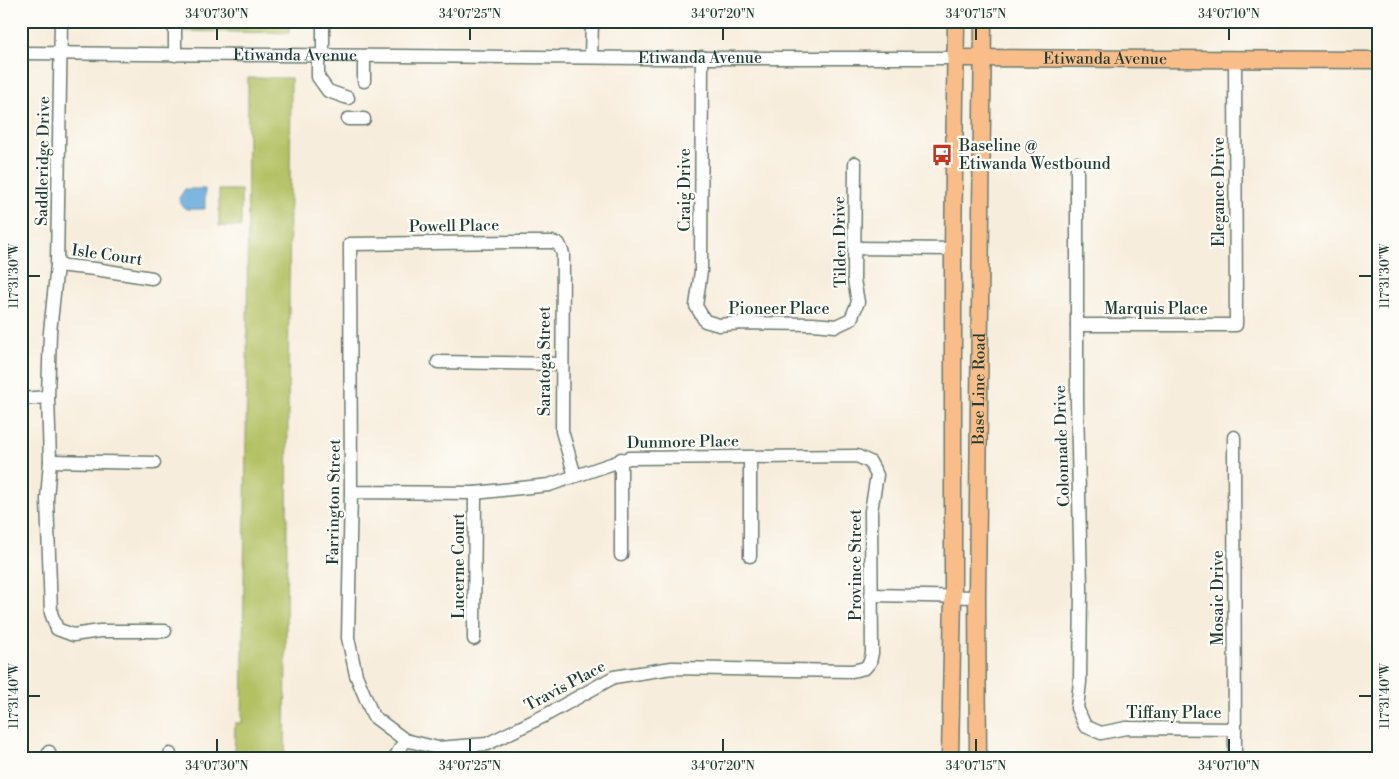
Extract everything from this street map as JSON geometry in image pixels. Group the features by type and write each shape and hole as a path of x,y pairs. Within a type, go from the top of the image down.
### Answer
{"main road":[{"name":"Base Line Road","path":"950,758 953,595 953,249 956,21"},
{"name":"Base Line Road","path":"978,758 977,596 983,21"},
{"name":"Etiwanda Avenue","path":"956,58 1378,60"}],"street":[{"name":"Saddleridge Drive","path":"61,21 57,265 50,332 48,397 50,461 47,499 50,613 57,629 73,635 100,631 165,631"},
{"path":"174,54 175,21"},
{"path":"323,21 318,77 328,91 348,98"},
{"path":"591,57 592,21"},
{"name":"Etiwanda Avenue","path":"21,53 956,58"},
{"path":"364,56 364,81"},
{"name":"Craig Drive","path":"702,57 701,271 696,306 705,321"},
{"name":"Elegance Drive","path":"1235,58 1236,325"},
{"path":"348,119 364,119"},
{"name":"Tilden Drive","path":"851,320 858,302 854,280 855,163"},
{"name":"Colonnade Drive","path":"1077,163 1076,402 1081,588 1080,682 1077,708 1085,726"},
{"name":"Powell Place","path":"350,244 515,242 552,242 559,244"},
{"name":"Farrington Street","path":"350,244 351,492 348,638 356,675 373,716 405,740"},
{"name":"Saratoga Street","path":"559,244 563,254 562,431 575,476"},
{"path":"855,248 953,249"},
{"name":"Isle Court","path":"57,265 152,278"},
{"name":"Pioneer Place","path":"705,321 719,325 742,323 836,326 851,320"},
{"name":"Marquis Place","path":"1076,325 1236,325"},
{"path":"438,362 561,364"},
{"path":"21,399 48,397"},
{"name":"Mosaic Drive","path":"1234,437 1235,758"},
{"name":"Dunmore Place","path":"351,492 475,493 549,485 620,459 629,458 857,456 870,462"},
{"path":"750,458 750,556"},
{"path":"620,459 621,555"},
{"path":"50,461 154,463"},
{"name":"Province Street","path":"865,668 872,654 871,510 877,475 870,462"},
{"name":"Lucerne Court","path":"474,639 475,493"},
{"path":"871,596 977,596"},
{"name":"Travis Place","path":"405,740 438,748 487,744 546,715 614,677 672,668 852,672 865,668"},
{"name":"Tiffany Place","path":"1085,726 1101,733 1126,728 1235,729"},
{"path":"395,758 405,740"}],"green space":[{"path":"183,21 289,21 289,33 183,31"},
{"path":"248,78 291,78 285,758 234,758 235,723 242,723 247,368"},
{"path":"219,190 241,190 241,227 219,226"}],"water":[{"path":"185,189 205,189 205,209 186,209 180,204 179,198"}],"place":[{"name":"Baseline @ Etiwanda Westbound","path":"942,155"}]}
